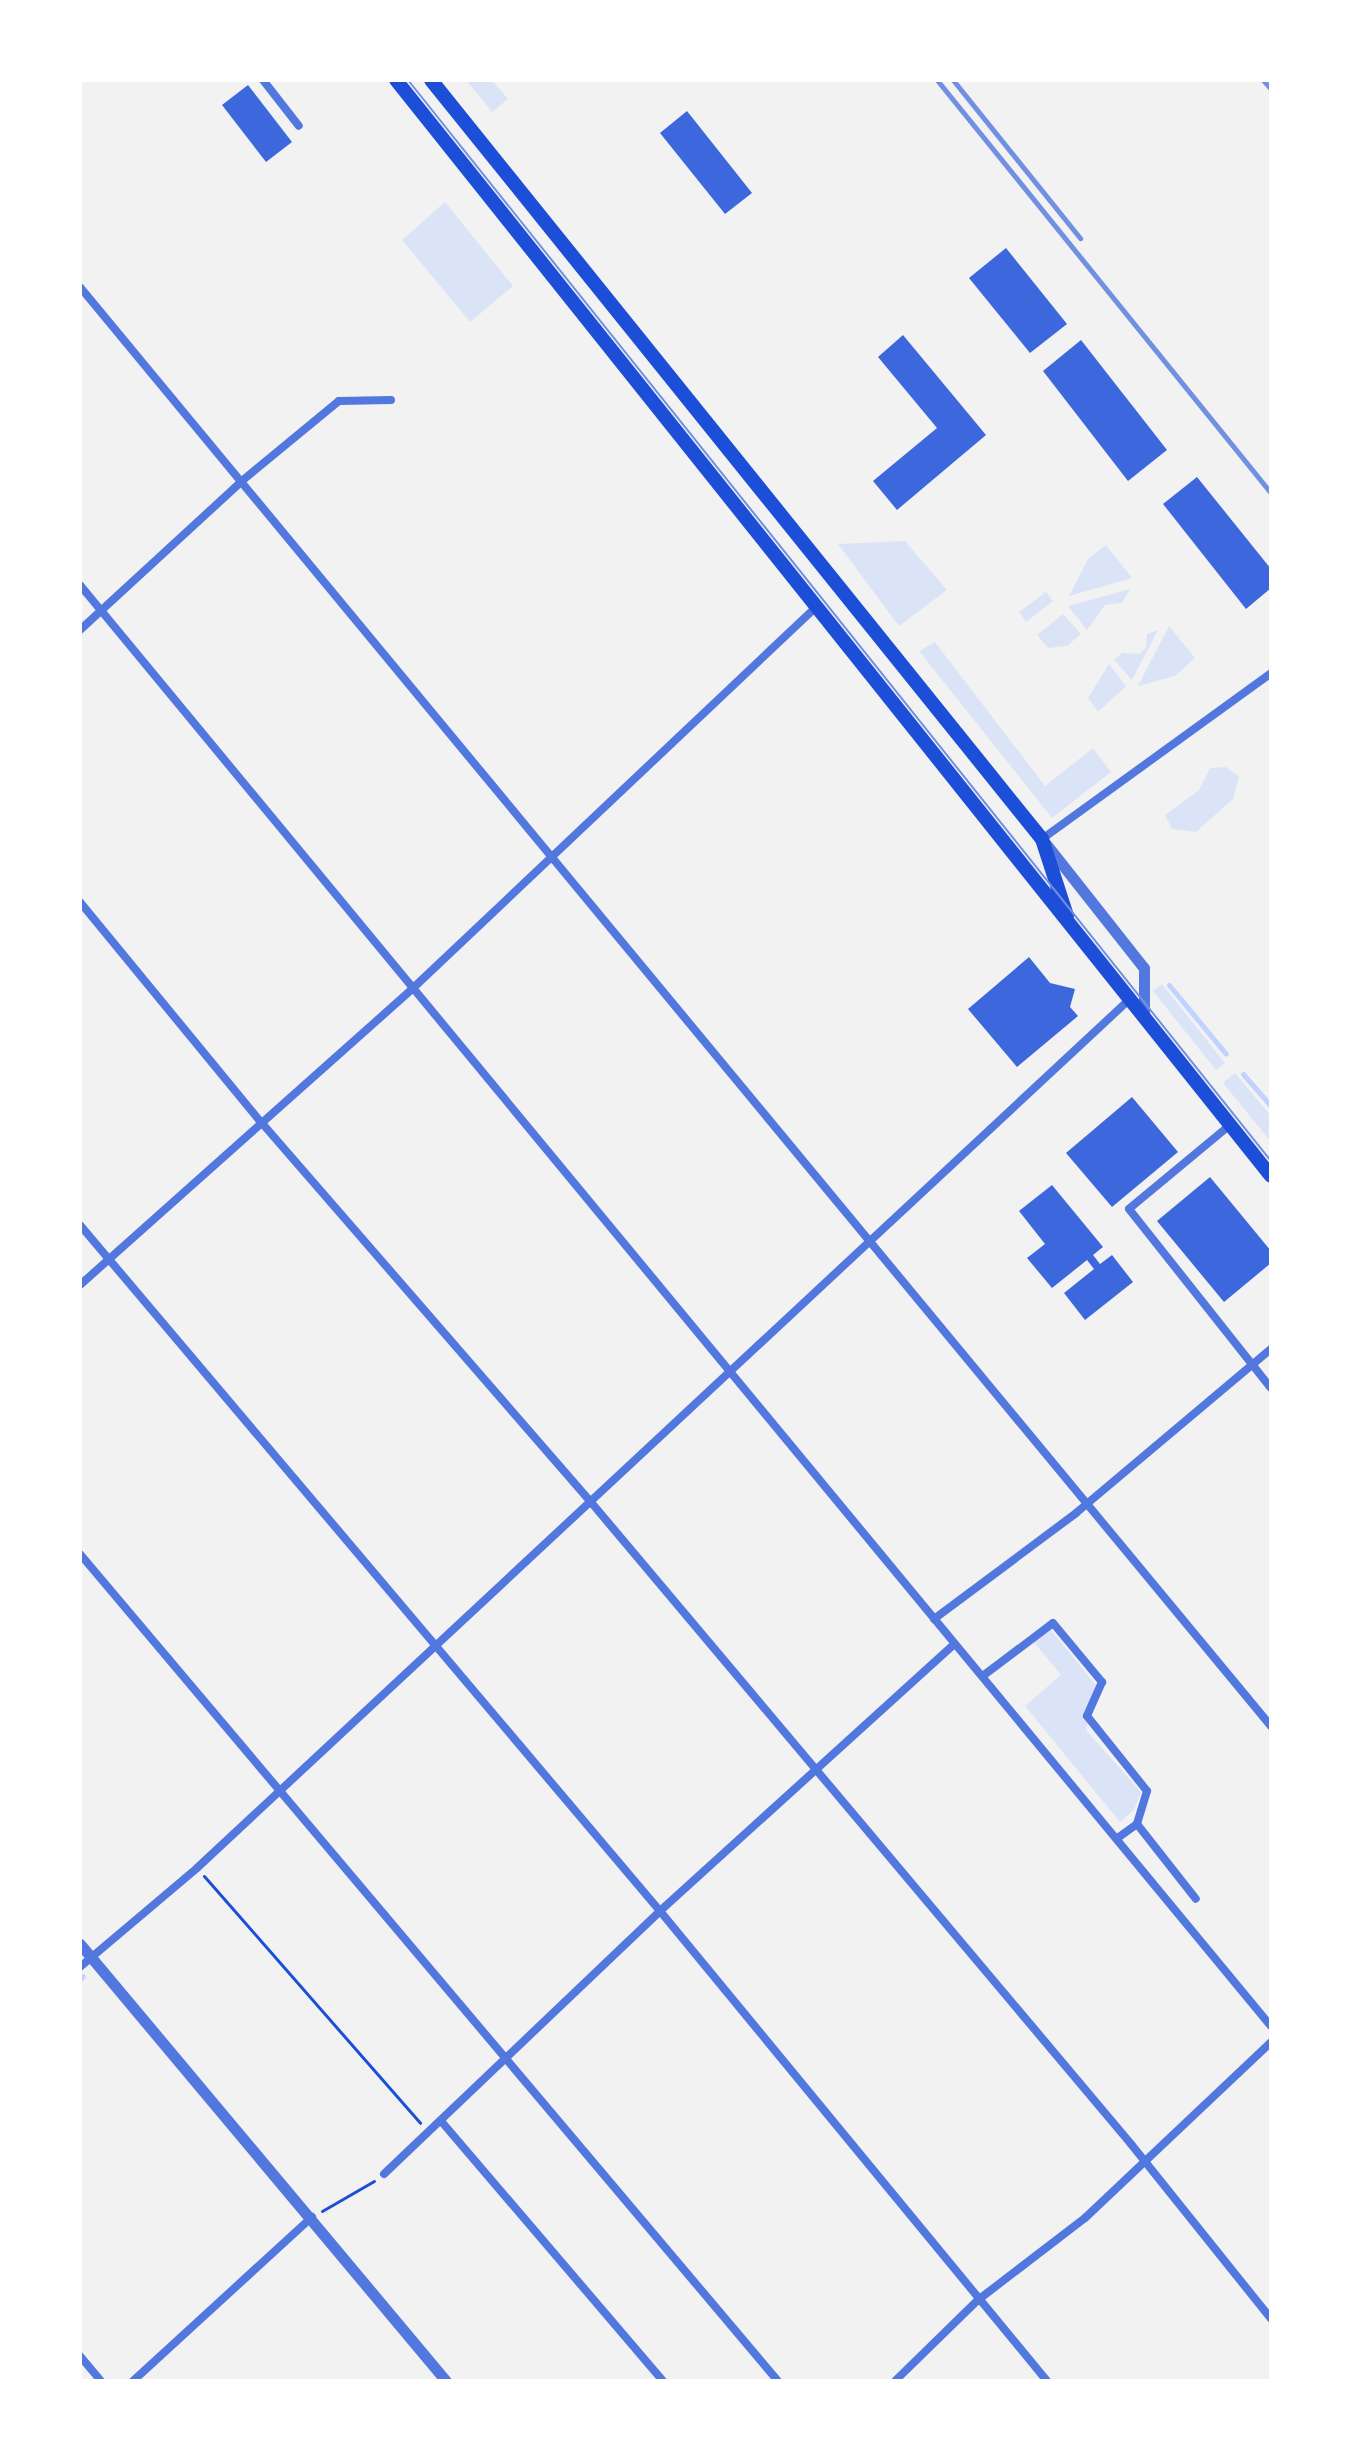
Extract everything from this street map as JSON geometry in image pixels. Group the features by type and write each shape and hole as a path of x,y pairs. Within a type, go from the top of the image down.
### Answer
{"main road":[{"path":"396,80 1271,1176"},
{"path":"431,80 1042,839 1068,921"}],"street":[{"path":"263,80 299,126"},
{"path":"80,287 552,853 1271,1726"},
{"path":"80,630 243,480 339,401 391,400"},
{"path":"80,585 411,990 954,1644 984,1675 1271,2026"},
{"path":"80,1285 411,990 552,853 816,607"},
{"path":"1144,1017 1144,968 1042,839 1271,673"},
{"path":"80,902 261,1122 590,1501 1144,2160 1271,2319"},
{"path":"80,1967 197,1868 435,1642 872,1242 1130,999"},
{"path":"1230,1125 1129,1209 1271,1388"},
{"path":"80,1225 435,1642 1047,2381"},
{"path":"934,1619 1088,1503 1271,1349"},
{"path":"80,1554 282,1789 505,2060 778,2381"},
{"path":"984,1675 1053,1623 1102,1682 1087,1716 1147,1791 1137,1824 1118,1838"},
{"path":"384,2174 660,1911 954,1644"},
{"path":"1137,1824 1196,1899"},
{"path":"80,1944 312,2217 446,2381"},
{"path":"895,2381 978,2300 1085,2218 1271,2042"},
{"path":"441,2121 663,2381"},
{"path":"133,2381 312,2217"},
{"path":"80,2356 101,2381"}],"path":[{"path":"197,1868 428,2132"},
{"path":"312,2217 384,2174"}],"shaded area":[{"path":"466,80 492,80 508,99 492,112"},
{"path":"445,202 513,286 470,322 402,240"},
{"path":"905,541 947,590 899,626 838,544"},
{"path":"1106,545 1132,578 1069,596 1088,559"},
{"path":"1130,589 1122,603 1105,605 1087,630 1068,606"},
{"path":"1046,592 1053,601 1026,622 1019,612"},
{"path":"1063,614 1081,634 1067,646 1048,648 1037,635"},
{"path":"1169,626 1195,658 1175,676 1138,686"},
{"path":"1158,630 1132,680 1114,660 1122,653 1139,654 1146,648 1147,634"},
{"path":"935,642 1045,786 1093,748 1111,772 1052,818 919,651"},
{"path":"1109,664 1126,686 1098,712 1088,698"},
{"path":"1226,767 1239,777 1233,799 1196,832 1172,829 1165,815 1199,790 1210,768"},
{"path":"1162,984 1225,1063 1216,1070 1153,991"},
{"path":"1235,1073 1271,1116 1271,1142 1223,1083"},
{"path":"1050,1629 1096,1685 1086,1730 1141,1792 1134,1810 1120,1822 1025,1706 1061,1675 1033,1641"}],"building":[{"path":"248,85 292,142 266,162 222,105"},
{"path":"687,111 752,193 725,214 660,133"},
{"path":"1006,248 1067,324 1030,353 969,278"},
{"path":"903,335 986,435 897,510 873,481 937,428 878,357"},
{"path":"1081,340 1167,450 1128,481 1043,371"},
{"path":"1197,477 1271,569 1271,588 1246,609 1163,504"},
{"path":"1029,957 1050,983 1075,989 1070,1007 1078,1016 1017,1067 968,1009"},
{"path":"1132,1097 1178,1152 1112,1207 1066,1153"},
{"path":"1210,1177 1271,1251 1271,1263 1224,1302 1157,1221"},
{"path":"1052,1185 1103,1247 1093,1255 1100,1264 1112,1255 1133,1282 1085,1320 1064,1293 1094,1269 1087,1260 1052,1288 1027,1258 1045,1244 1019,1211"}],"waterway":[{"path":"1169,985 1226,1054"},
{"path":"1243,1074 1271,1106"},
{"path":"80,1979 83,1976"}],"tram line":[{"path":"408,80 1271,1161"}],"railway":[{"path":"937,80 1271,493"},
{"path":"953,80 1080,238"},
{"path":"1263,80 1271,89"}]}
